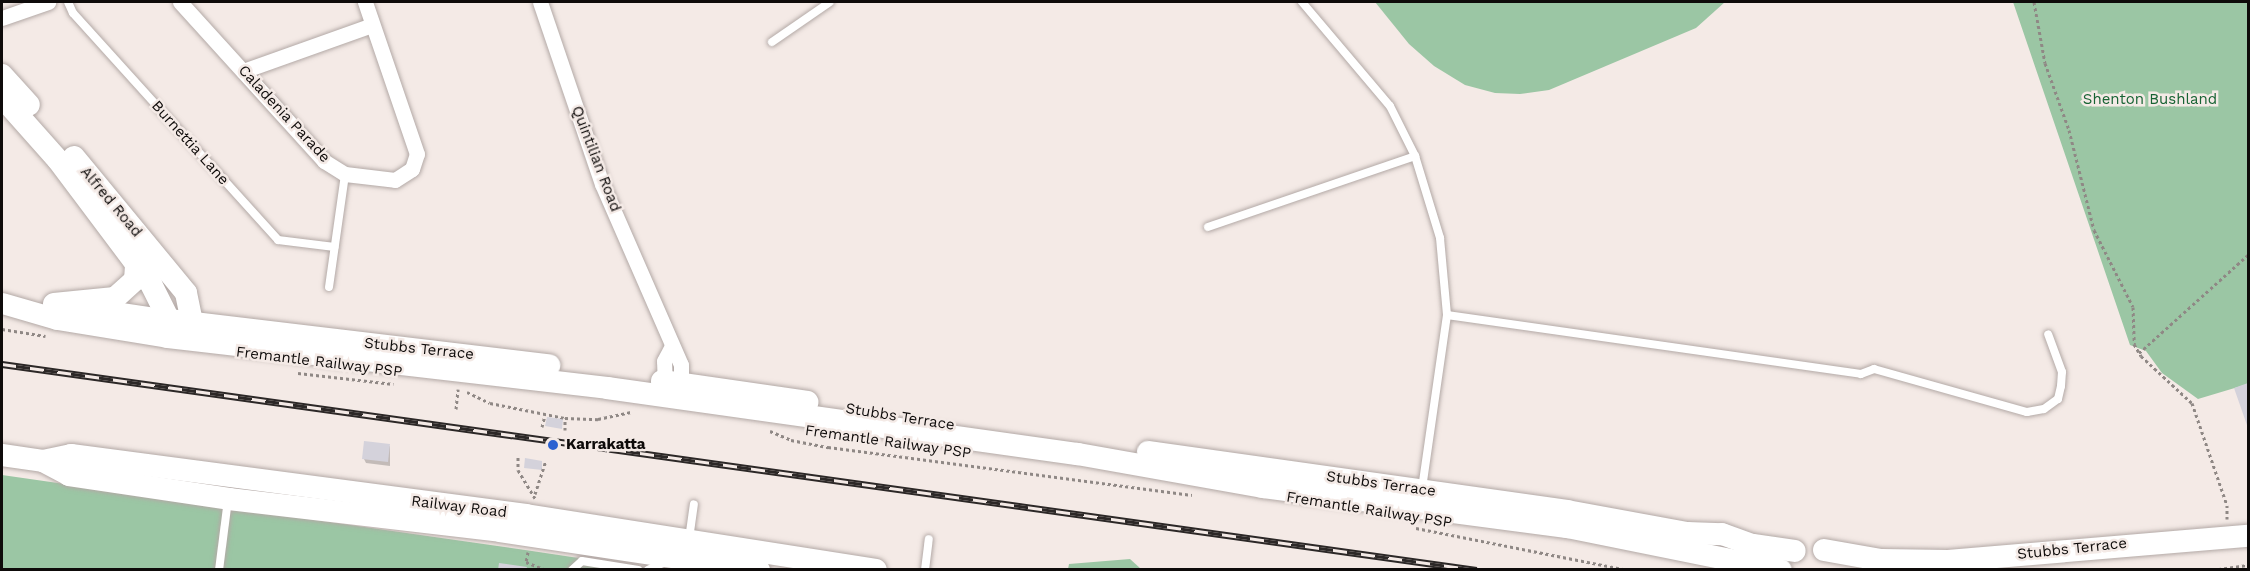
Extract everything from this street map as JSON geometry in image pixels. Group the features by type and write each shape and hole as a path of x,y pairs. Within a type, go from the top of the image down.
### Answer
{"main road":[{"name":"Alfred Road","path":"2,75 186,293 195,333"},
{"name":"Alfred Road","path":"2,97 58,160 159,296 168,329"},
{"path":"54,304 115,298 135,280 136,264"},
{"name":"Stubbs Terrace","path":"168,329 673,391 1422,489 1687,533 1722,534 1761,546 1793,560 1806,545 1826,560 1948,561 2238,536"},
{"name":"Stubbs Terrace","path":"673,391 1078,454 1263,487 1567,527 1781,570"},
{"name":"Railway Road","path":"2,455 43,461 71,455 230,489 500,531 876,570"},
{"name":"Railway Road","path":"683,549 759,570"},
{"name":"Stubbs Terrace","path":"1977,570 2248,550"}],"street":[{"path":"2,18 48,2"},
{"name":"Caladenia Parade","path":"180,2 324,161 345,174 395,180 412,169 417,154 365,2"},
{"name":"Quintilian Road","path":"540,2 602,184 645,275 671,348 664,361 673,391"},
{"path":"243,71 372,25"},
{"name":"Stubbs Terrace","path":"2,301 54,304 168,329"},
{"name":"Stubbs Terrace","path":"2,301 57,319 168,329"}],"lane":[{"name":"Burnettia Lane","path":"68,2 73,13 278,240 335,247"},
{"path":"772,42 830,2"},
{"path":"1302,2 1382,94 1415,156 1440,237 1447,315 1422,489"},
{"path":"1208,227 1415,156"},
{"path":"329,287 345,174"},
{"path":"1447,315 1861,374 1874,369 2027,412 2044,409 2058,399 2062,372 2048,334"},
{"path":"219,570 230,489"},
{"path":"648,570 683,549 694,504"},
{"path":"925,570 929,538"},
{"path":"572,570 582,561 638,570"}],"path":[{"path":"2034,2 2045,63 2069,130 2094,230 2133,307 2134,344 2139,353 2192,403 2238,536"},
{"path":"2139,353 2248,255"},
{"path":"2,329 49,336"},
{"name":"Fremantle Railway PSP","path":"296,373 403,384"},
{"path":"448,384 466,384"},
{"path":"456,409 459,384"},
{"path":"459,384 490,403 566,418 598,419 627,414 637,406 627,405"},
{"path":"542,427 545,415"},
{"path":"565,430 566,418"},
{"name":"Fremantle Railway PSP","path":"765,429 792,440 828,447 1195,496"},
{"path":"535,494 546,461"},
{"name":"Fremantle Railway PSP","path":"1408,526 1629,570"},
{"path":"2212,570 2248,565"}],"green space":[{"path":"1375,2 1725,2 1696,28 1549,90 1520,94 1495,93 1465,85 1434,66 1409,44"},
{"name":"Shenton Bushland","path":"2013,2 2248,2 2248,384 2198,399 2162,373 2146,351 2130,345"},
{"path":"2,475 532,551 652,569 2,569"},
{"path":"1130,559 1141,569 1068,569 1069,564"}],"building":[{"path":"2248,383 2248,428 2234,388"},
{"path":"547,417 563,419 562,429 545,426"},
{"path":"364,441 390,444 388,462 362,459"},
{"path":"525,458 542,461 542,470 524,468"},
{"path":"499,563 527,567 526,570 498,570"}],"railway":[{"path":"2,364 1477,570"}],"place":[{"name":"Karrakatta","path":"553,445"}]}
